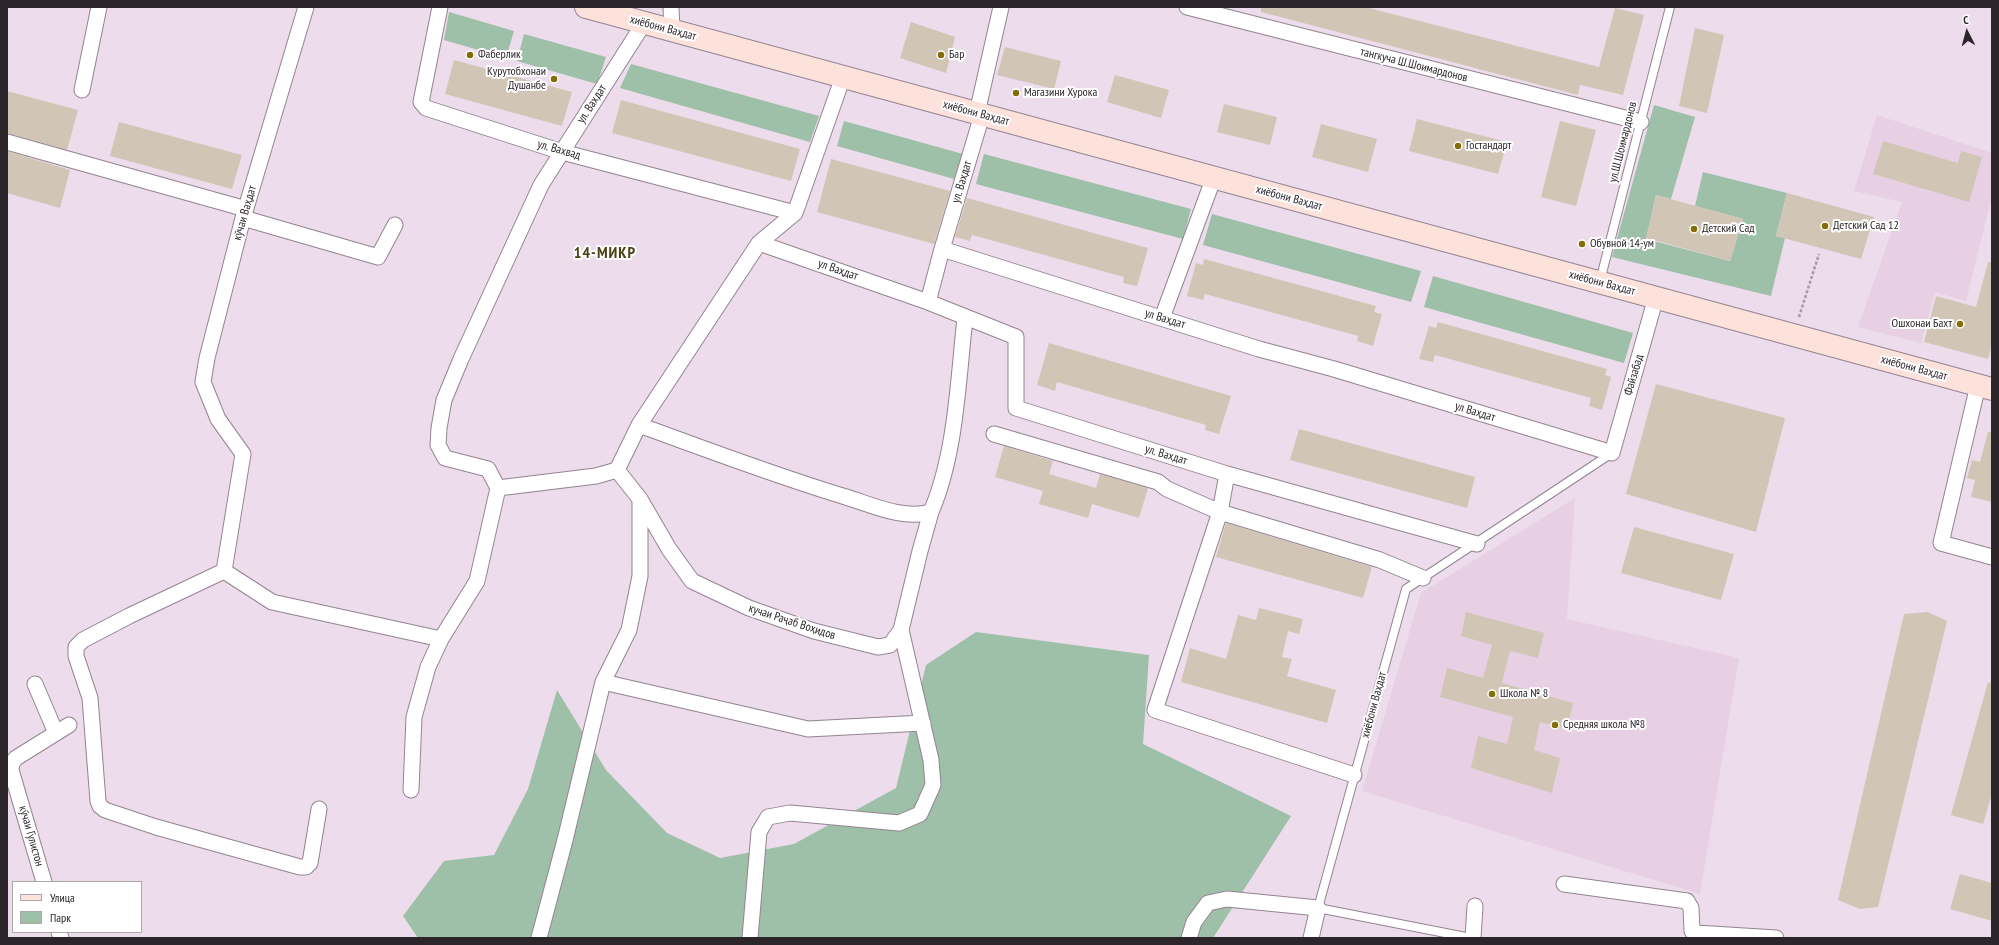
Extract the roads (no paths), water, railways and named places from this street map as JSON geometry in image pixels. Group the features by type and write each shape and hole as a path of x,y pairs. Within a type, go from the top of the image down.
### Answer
{"main road":[{"name":"хиёбони Ваҳдат","path":"586,7 1985,387"}],"street":[{"path":"82,90 99,7"},
{"name":"кӯчаи Ваҳдат","path":"224,571 243,454 218,419 203,382 207,358 245,214 306,7"},
{"name":"ул. Вахвад","path":"440,7 421,105 426,108 562,152 795,213"},
{"path":"671,7 672,30"},
{"name":"ул. Вахдат","path":"942,249 979,114 1001,7"},
{"name":"тангкуча Ш.Шоимардонов","path":"1187,7 1641,122"},
{"name":"ул. Вахдат","path":"498,488 488,469 445,458 438,445 439,428 444,400 461,359 541,185 644,23"},
{"path":"411,790 414,717 428,668 441,640 477,581 498,488 596,476 618,470 639,425 759,243 795,213 843,77"},
{"path":"7,142 245,214 378,257 395,225"},
{"path":"1162,318 1214,178"},
{"name":"ул Ваҳдат","path":"759,243 928,302"},
{"path":"928,302 942,249"},
{"name":"ул Ваҳдат","path":"942,249 1259,349 1341,371 1612,453"},
{"name":"Файзабад","path":"1612,453 1656,297"},
{"name":"ул. Вахдат","path":"928,302 1016,337 1016,408 1227,474 1477,544"},
{"name":"кучаи Раҷаб Воҳидов","path":"618,470 640,499 669,548 692,581 756,611 814,631 878,647 890,645 901,630 920,550 948,462 965,318"},
{"path":"1985,387 1941,543 1992,557"},
{"path":"639,425 787,480 893,511 918,516 931,512"},
{"path":"994,434 1158,482 1167,489 1220,512 1380,560 1423,578"},
{"path":"1227,474 1220,512 1154,710 1354,775"},
{"path":"538,938 566,840 603,682 630,630 640,576 640,499"},
{"path":"319,809 310,863 306,867 300,867 156,827 105,810 100,806 98,801 90,698 76,656 76,647 83,640 128,616 224,571 272,602 441,640"},
{"path":"750,938 760,832 768,818 790,813 899,823 920,814 933,785 931,760 901,630"},
{"path":"603,682 808,729 923,723"},
{"name":"кӯчаи Гулистон","path":"35,684 62,729 16,758 12,763 12,770 44,881"},
{"path":"1564,884 1687,901 1691,908 1692,931 1696,933 1776,938"},
{"path":"1188,938 1194,922 1208,903 1227,899 1318,908 1311,938"},
{"path":"1472,938 1475,906"}],"lane":[{"name":"ул.Ш.Шоимардонов","path":"1600,282 1670,7"},
{"name":"хиёбони Вахдат","path":"1318,908 1406,589 1477,544 1612,453"},
{"path":"1318,908 1472,938"}],"place":[{"name":"Фаберлик","path":"470,55"},
{"name":"Бар","path":"941,55"},
{"name":"Курутобхонаи Душанбе","path":"554,79"},
{"name":"Магазини Хурока","path":"1016,93"},
{"name":"Гостандарт","path":"1458,146"},
{"name":"Детский Сад 12","path":"1825,226"},
{"name":"Детский Сад","path":"1694,229"},
{"name":"Обувной 14-ум","path":"1582,244"},
{"name":"Ошхонаи Бахт","path":"1960,324"},
{"name":"Школа № 8","path":"1492,694"},
{"name":"Средняя школа №8","path":"1555,725"}],"district":[{"name":"14-МИКР","path":"605,253"}]}
